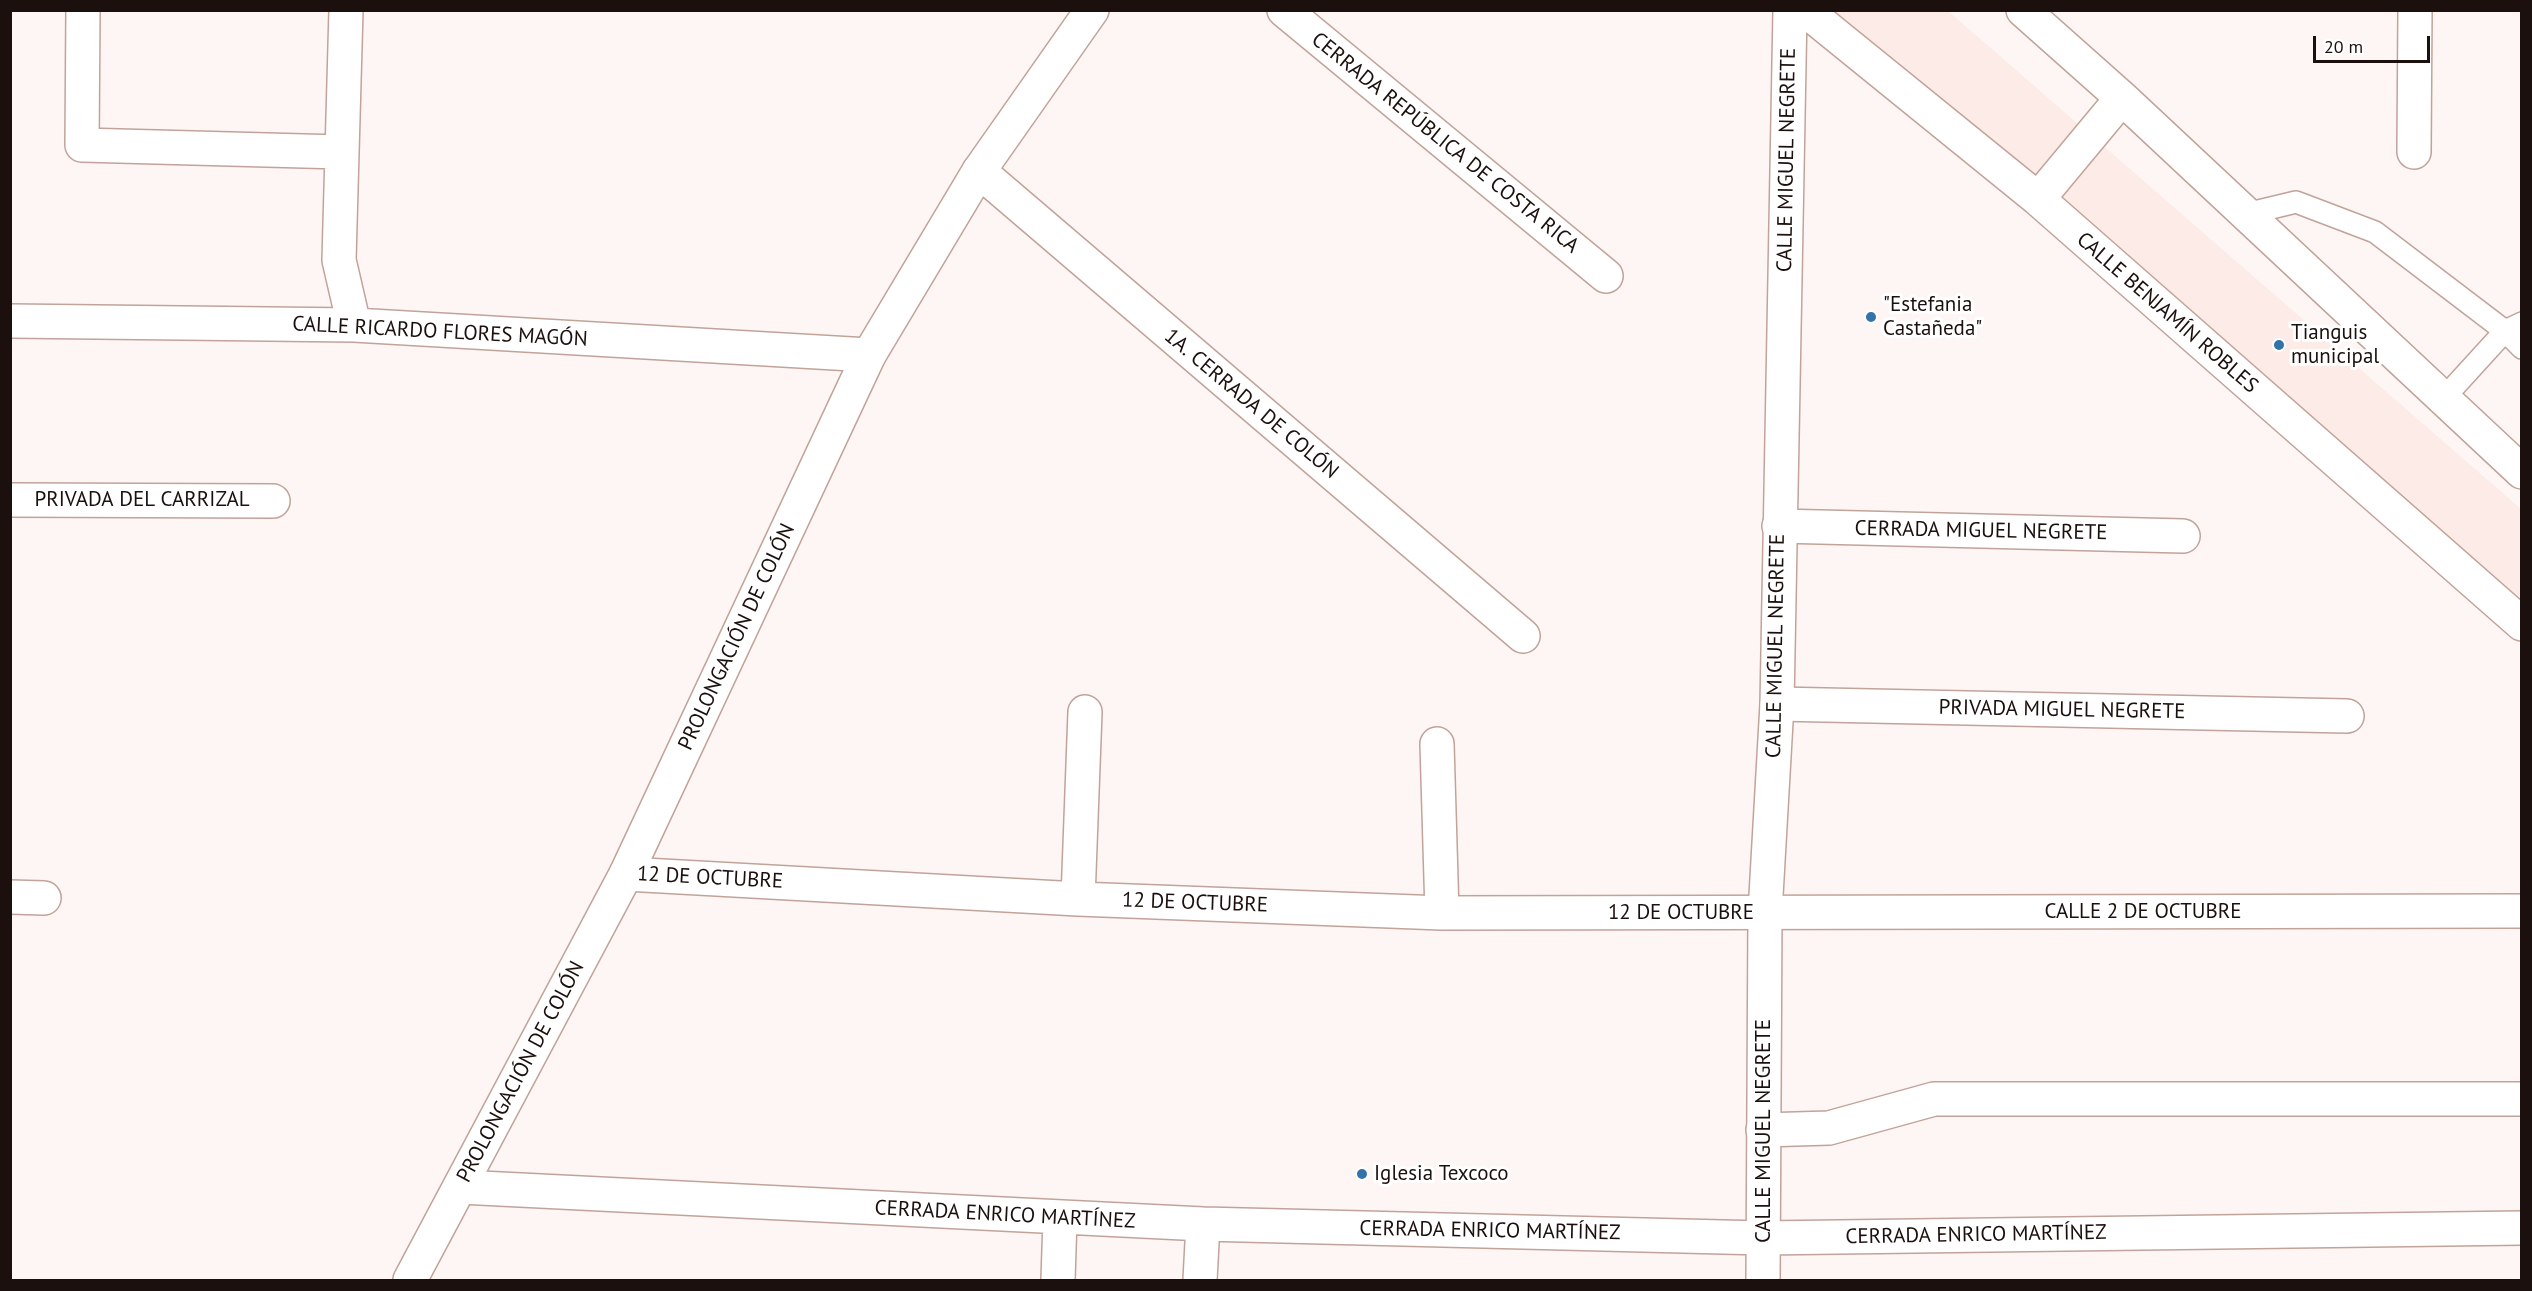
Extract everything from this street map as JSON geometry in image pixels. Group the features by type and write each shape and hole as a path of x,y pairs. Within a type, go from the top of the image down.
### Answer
{"street":[{"path":"83,10 82,145 341,152"},
{"path":"346,10 339,260 354,325"},
{"name":"PROLONGACIÓN DE COLÓN","path":"410,1281 626,874 869,355 979,171 1092,10"},
{"name":"CERRADA REPÚBLICA DE COSTA RICA","path":"1284,10 1606,276"},
{"name":"CALLE MIGUEL NEGRETE","path":"1763,1281 1765,914 1777,704 1790,10"},
{"name":"CALLE BENJAMÍN ROBLES","path":"1805,10 2038,199 2522,624"},
{"path":"2023,10 2122,99 2522,472"},
{"path":"2414,152 2415,10"},
{"path":"2038,199 2122,99"},
{"name":"1A. CERRADA DE COLÓN","path":"979,171 1523,636"},
{"name":"CALLE RICARDO FLORES MAGÓN","path":"10,321 354,325 869,355"},
{"name":"PRIVADA DEL CARRIZAL","path":"10,500 273,501"},
{"name":"CERRADA MIGUEL NEGRETE","path":"1779,526 2183,536"},
{"name":"PRIVADA MIGUEL NEGRETE","path":"1777,704 2347,716"},
{"path":"1078,899 1085,712"},
{"path":"1437,744 1442,913"},
{"name":"12 DE OCTUBRE","path":"626,874 1078,899 1442,913 1765,914"},
{"path":"10,897 44,898"},
{"name":"CALLE 2 DE OCTUBRE","path":"1765,914 2522,911"},
{"path":"1763,1130 1829,1128 1934,1099 2522,1099"},
{"name":"CERRADA ENRICO MARTÍNEZ","path":"460,1187 1203,1224 1763,1238 2522,1228"},
{"path":"1058,1281 1060,1218"},
{"path":"1200,1281 1203,1224"}],"lane":[{"path":"2246,214 2296,202 2375,232 2513,327 2522,348"},
{"path":"2443,399 2513,327"}],"shaded area":[{"name":"Tianguis municipal","path":"1833,11 1948,11 2521,509 2521,598"}],"place":[{"name":"\"Estefania Castañeda\"","path":"1871,317"},
{"name":"Tianguis municipal","path":"2279,345"},
{"name":"Iglesia Texcoco","path":"1362,1174"}]}
